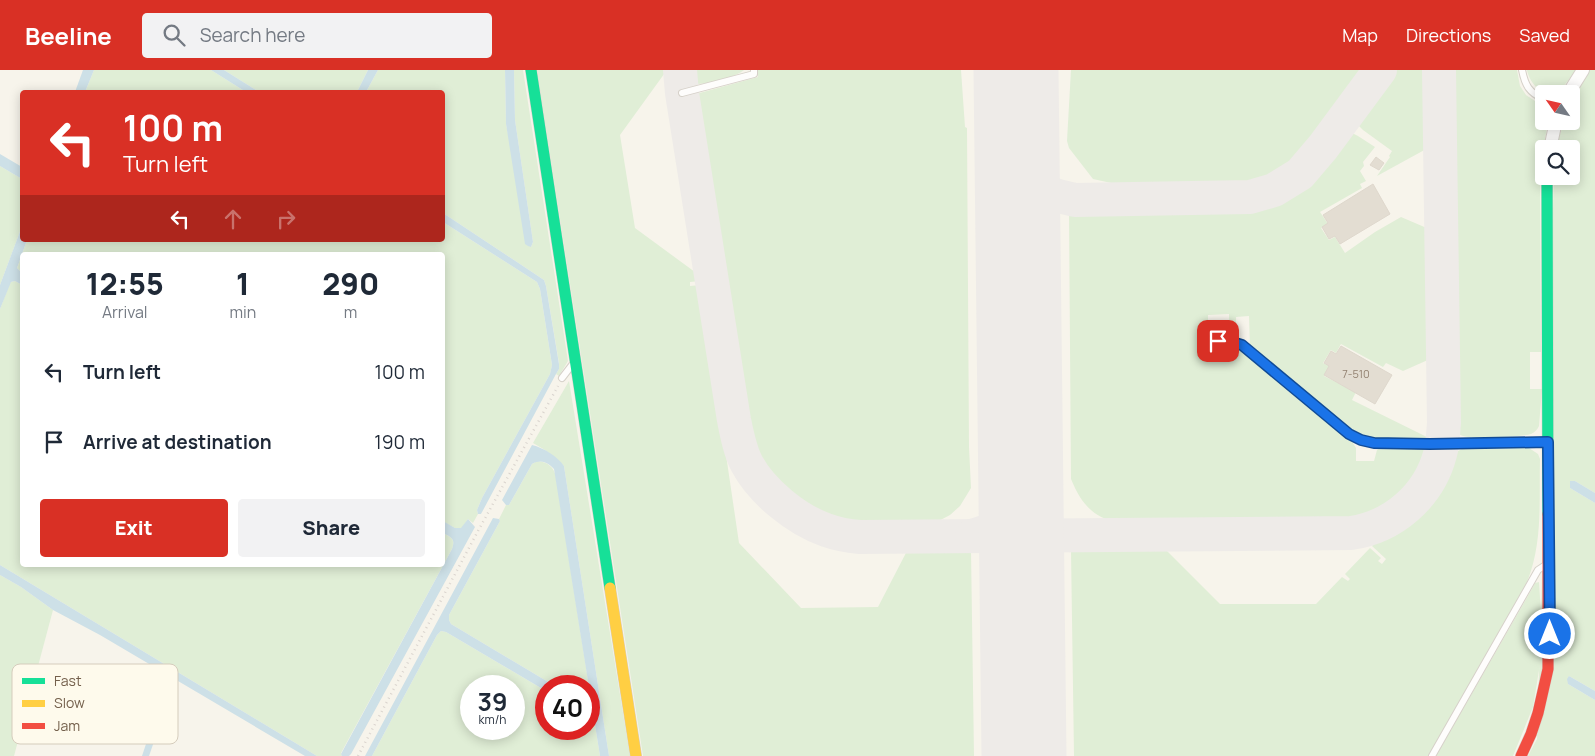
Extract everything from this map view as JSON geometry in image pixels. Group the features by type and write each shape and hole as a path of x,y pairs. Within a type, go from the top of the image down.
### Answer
{"street":[{"path":"531,70 636,756"},
{"path":"1574,85 1583,70"},
{"path":"1521,756 1541,709 1548,669 1547,185"}],"lane":[{"path":"682,93 754,74 754,70"},
{"path":"1522,70 1525,84 1535,94"},
{"path":"1218,341 1242,345 1349,434 1361,440 1374,443 1430,444 1548,442"},
{"path":"562,378 575,360"},
{"path":"1432,756 1538,570 1549,562"}],"path":[{"path":"358,756 562,378"}],"green space":[{"path":"94,70 211,70 243,90 86,90"},
{"path":"224,70 368,70 358,90 256,90"},
{"path":"378,70 505,70 506,124 531,247 533,242 515,120 514,70 523,70 568,361 559,376 556,374 559,369 559,363 544,280 445,214 445,90 367,90"},
{"path":"537,70 667,70 620,135 635,228 699,275 700,281 690,282 690,286 701,285 739,543 801,608 878,607 908,549 971,550 974,756 643,756"},
{"path":"693,70 744,70 734,76 721,80 695,84"},
{"path":"758,70 961,70 965,127 967,128 969,447 971,488 960,506 950,515 931,525 844,523 824,516 802,504 789,493 765,465 755,444 744,402 719,253 696,94 758,77"},
{"path":"1071,70 1365,70 1301,156 1287,169 1263,182 1237,186 1125,186 1093,179 1069,148 1067,141"},
{"path":"1395,70 1425,70 1427,74 1428,148 1377,176 1392,151 1363,130 1359,126 1358,119"},
{"path":"1453,70 1517,70 1520,86 1526,95 1535,101 1535,130 1547,130 1545,140 1535,140 1535,185 1540,185 1541,352 1530,352 1530,389 1542,389 1539,426 1531,434 1497,437 1463,436 1455,428"},
{"path":"1527,70 1576,70 1564,85 1535,85"},
{"path":"1590,70 1595,70 1595,493 1575,481 1570,488 1595,503 1595,691 1569,676 1568,684 1595,700 1595,756 1528,756 1537,739 1554,185 1580,185 1580,140 1559,140 1561,130 1580,130 1580,87"},
{"path":"1352,133 1375,147 1363,162 1364,166 1360,171 1366,181 1360,184 1362,188 1320,212 1328,224 1321,228 1329,240 1335,237 1345,253 1401,217 1429,229 1430,359 1403,371 1386,363 1383,367 1341,344 1336,353 1331,350 1323,363 1329,366 1324,376 1356,392 1352,400 1431,439 1431,441 1365,438 1350,430 1250,348 1249,316 1236,317 1236,339 1229,338 1229,314 1208,315 1208,334 1215,335 1215,345 1237,346 1350,438 1356,448 1356,461 1374,461 1377,450 1384,446 1429,448 1424,462 1410,486 1401,496 1380,511 1352,520 1118,523 1094,513 1083,502 1071,479 1069,212 1240,210 1270,204 1301,188 1318,173 1348,134"},
{"path":"0,166 20,178 20,231 0,285"},
{"path":"445,223 537,282 540,289 552,365 550,374 482,498 477,510 478,514 473,523 468,519 462,528 455,528 445,523 445,252 23,252 26,242 445,242"},
{"path":"20,260 20,271 17,268"},
{"path":"15,281 20,284 20,567 442,567 341,753 342,756 317,756 178,672 178,664 164,664 0,565 0,309 11,282"},
{"path":"569,381 630,756 609,756 600,698 600,675 596,675 564,466 545,450 533,443"},
{"path":"1464,448 1529,448 1538,454 1540,459 1540,506 1538,537 1536,552 1527,582 1429,756 1074,756 1071,551 1080,548 1162,546 1220,604 1316,604 1342,577 1348,581 1350,579 1345,574 1370,548 1381,558 1378,561 1382,564 1386,559 1372,546 1377,540 1405,524 1420,510 1435,493 1458,451"},
{"path":"537,461 547,464 554,470 587,675 537,675 451,624 449,620 449,615 500,521 499,519 506,505 509,505 532,464"},
{"path":"445,534 452,539 452,549 445,562"},
{"path":"0,575 21,587 53,610 39,664 12,664 12,744 17,744 14,756 0,756"},
{"path":"1539,582 1543,646 1533,707 1513,756 1436,756 1535,583"},
{"path":"441,631 446,632 519,675 460,675 460,740 525,740 525,679 535,685 535,740 597,740 600,756 372,756 437,635"}],"shaded area":[{"path":"83,70 94,70 86,90 76,90"},
{"path":"211,70 224,70 256,90 243,90"},
{"path":"368,70 378,70 367,90 358,90"},
{"path":"505,70 514,70 515,120 533,242 531,247 525,244 506,124"},
{"path":"0,154 20,166 20,178 0,166"},
{"path":"445,214 544,280 559,364 559,369 481,514 478,514 477,510 482,498 550,374 552,365 540,289 537,282 445,223"},
{"path":"20,231 20,242 26,242 23,252 20,252 17,268 20,271 20,284 15,281 11,282 0,309 0,285"},
{"path":"532,445 550,453 564,466 596,675 587,675 554,469 544,462 532,464 509,505 506,505 502,500"},
{"path":"1570,481 1575,481 1595,493 1595,503 1570,488"},
{"path":"493,518 499,519 500,521 449,615 449,620 451,624 537,675 535,675 535,685 525,679 525,675 519,675 446,632 441,631 437,635 372,756 365,756"},
{"path":"468,519 475,527 351,754 349,756 342,756 341,754 442,567 445,567 445,562 453,543 452,539 445,534 445,522 455,528 461,528"},
{"path":"0,565 164,664 149,664 53,610 21,587 0,575"},
{"path":"178,672 317,756 305,756 178,681"},
{"path":"1569,676 1595,691 1595,700 1568,684 1567,679"},
{"path":"600,698 609,756 600,756 597,740 600,740"},
{"path":"146,744 153,744 149,756 142,756"}],"building":[{"path":"1376,157 1384,163 1379,170 1370,165"},
{"path":"1373,184 1390,214 1340,244 1335,236 1329,239 1322,227 1328,223 1323,215"},
{"path":"1341,346 1392,375 1375,404 1324,375 1329,366 1324,363 1331,351 1336,354"}],"taxiway":[{"path":"680,70 682,93 734,420 742,454 762,485 792,512 826,530 860,537 1351,533 1381,524 1407,507 1418,496 1435,469 1442,446 1444,423 1439,70"},
{"path":"1017,139 1024,168 1037,185 1054,195 1075,200 1250,197 1274,190 1300,174 1323,147 1380,70"},
{"path":"972,536 991,529 1006,518 1015,504 1021,484"}],"runway":[{"path":"1016,70 1024,756"}],"traffic: fast":[{"path":"531,70 610,588"},
{"path":"1547,185 1548,514"}],"traffic: slow":[{"path":"610,588 636,756"}],"traffic: jam":[{"path":"1521,756 1538,713 1548,669 1548,514"}],"route":[{"path":"1218,341 1242,345 1349,434 1361,440 1374,443 1430,444 1548,442 1550,634"}]}
